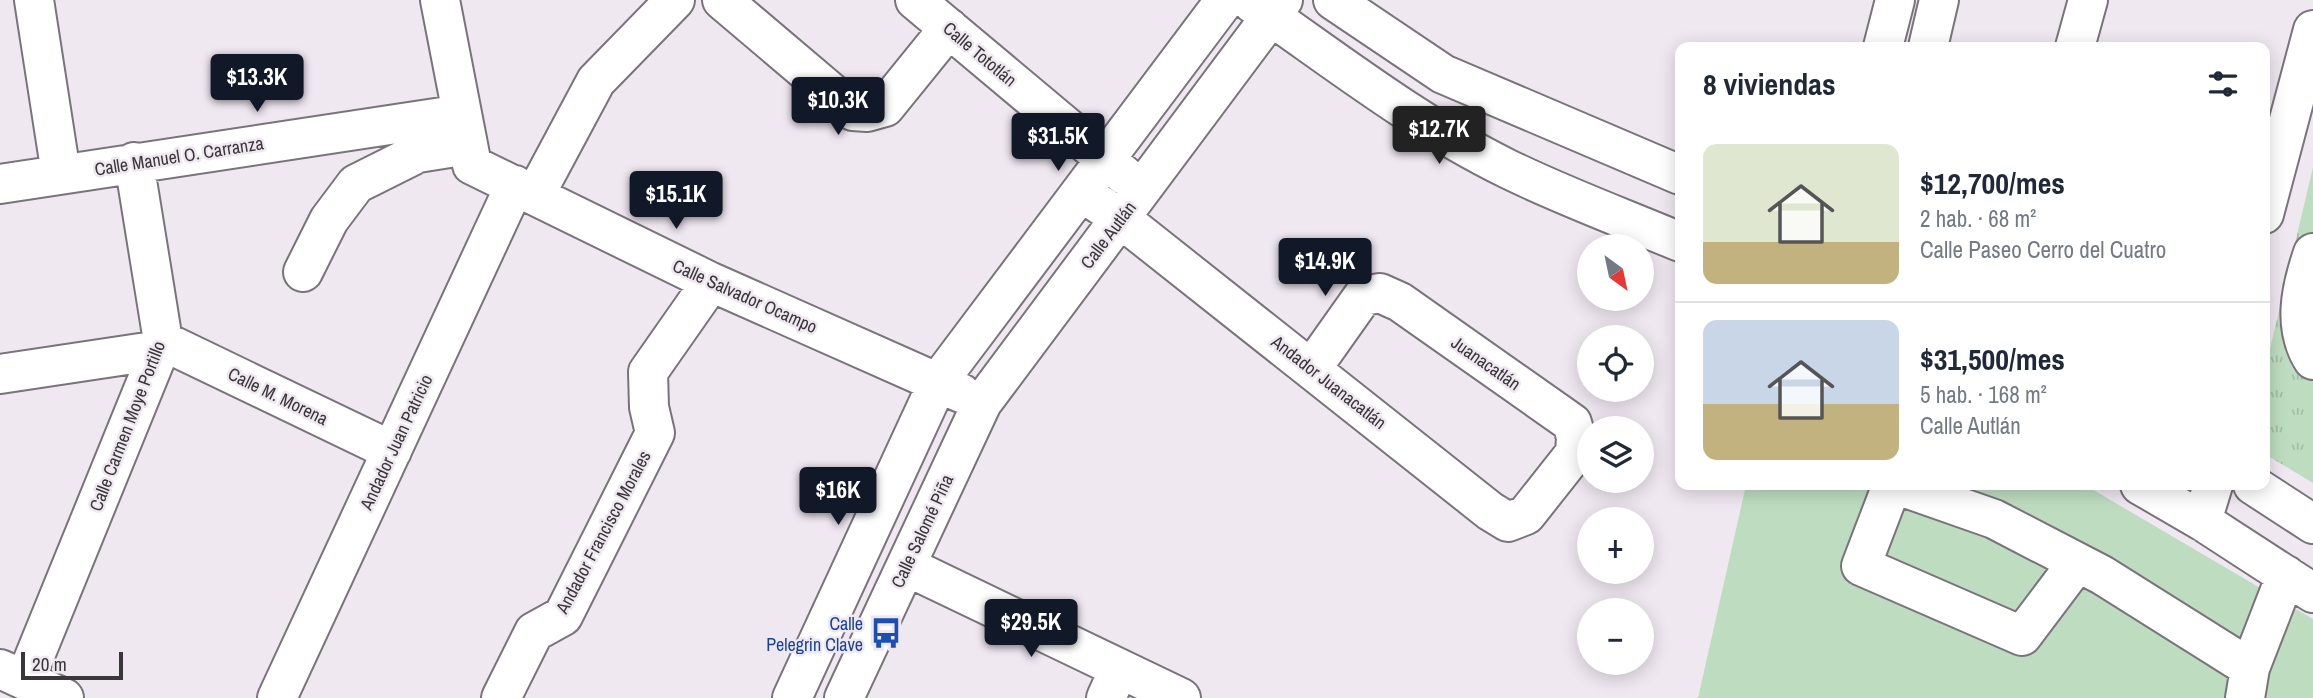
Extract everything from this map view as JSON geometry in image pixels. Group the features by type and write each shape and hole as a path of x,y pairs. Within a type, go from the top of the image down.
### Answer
{"street":[{"path":"34,0 61,174"},
{"name":"Calle Salvador Ocampo","path":"440,0 472,165 711,282 982,402"},
{"name":"Andador Juan Patricio","path":"277,698 391,451 525,190 596,81 675,0"},
{"path":"722,0 853,111 867,113 886,107 949,28"},
{"name":"Calle Tototlán","path":"915,0 1106,160 1131,204"},
{"path":"792,698 938,382 1225,0"},
{"path":"1333,0 1443,74 1675,173"},
{"path":"1884,42 1895,0"},
{"path":"1928,42 1939,0"},
{"path":"2076,42 2088,0"},
{"path":"1268,6 1386,98 1451,138 1509,170 1675,240"},
{"name":"Calle Autlán","path":"982,402 1131,204 1268,6"},
{"path":"2270,191 2313,30"},
{"path":"303,272 329,220 356,184 465,130"},
{"name":"Calle Manuel O. Carranza","path":"0,184 134,162 465,130"},
{"name":"Calle Carmen Moye Portillo","path":"36,687 162,345 134,162"},
{"name":"Andador Juanacatlán","path":"1081,192 1131,204 1312,368 1490,511 1508,522"},
{"path":"2313,253 2305,275 2299,310 2305,341 2313,360"},
{"name":"Andador Francisco Morales","path":"501,698 534,632 563,616 655,433 649,407 648,372 711,282"},
{"name":"Juanacatlán","path":"1312,368 1363,296 1380,293 1400,302 1572,424 1576,437 1575,453 1526,515 1508,522"},
{"path":"0,374 162,345"},
{"name":"Calle M. Morena","path":"162,345 391,451"},
{"name":"Calle Salomé Piña","path":"844,698 982,402"},
{"path":"1893,490 1861,566 2022,636 2077,562"},
{"path":"1910,490 1994,519 2102,575 2248,683 2299,584 2203,521 2149,490"},
{"path":"1974,490 1994,519"},
{"path":"2203,521 2212,490"},
{"path":"2261,490 2313,524"},
{"path":"906,566 1113,683 1181,698"}],"green space":[{"path":"2313,167 2313,483 2270,457 2270,349"},
{"path":"1745,490 2094,490 2313,619 2313,698 1698,698"}],"place":[{"name":"Calle Pelegrin Clave","path":"886,633"}]}
